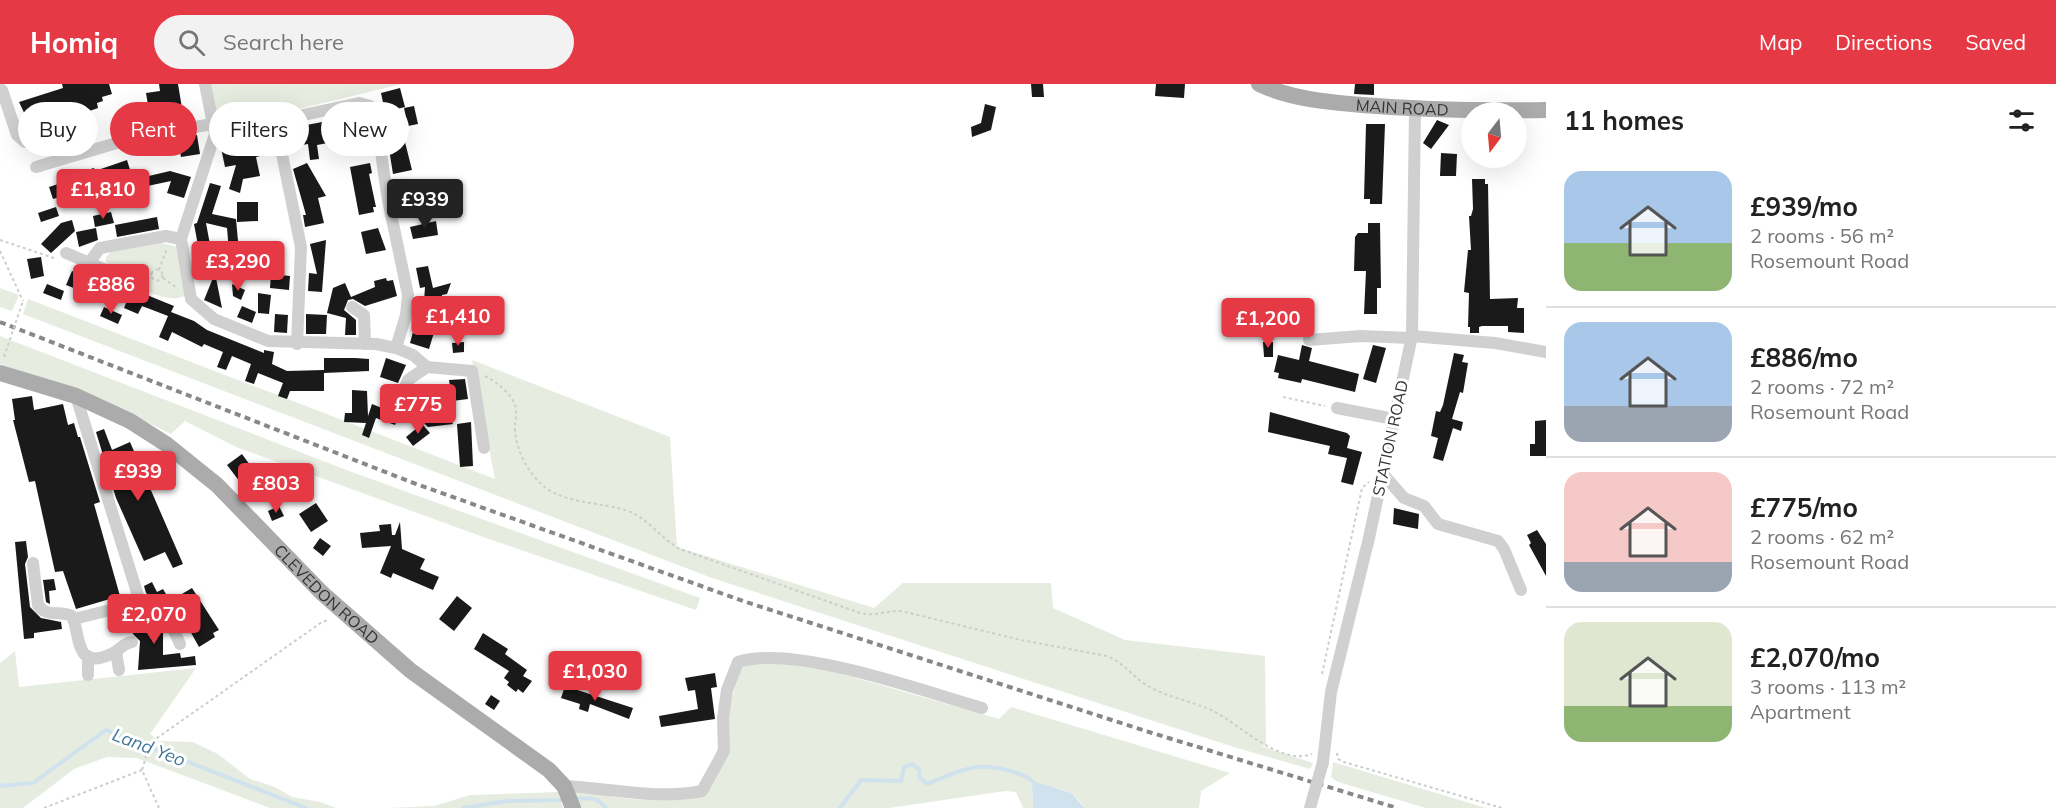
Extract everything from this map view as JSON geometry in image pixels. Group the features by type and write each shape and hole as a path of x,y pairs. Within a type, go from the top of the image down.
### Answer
{"main road":[{"name":"MAIN ROAD","path":"1259,84 1295,97 1415,109 1546,110"},
{"name":"CLEVEDON ROAD","path":"2,365 130,421 166,444 217,485 322,593 411,671 549,770 569,798"}],"street":[{"path":"205,84 209,104"},
{"path":"2,90 18,136"},
{"path":"309,113 359,103 370,106 376,116 387,195 408,295 406,315 396,348"},
{"name":"STATION ROAD","path":"1310,808 1323,762 1331,692 1384,471 1412,337 1415,109"},
{"path":"36,167 131,138 209,130"},
{"path":"209,144 177,238 191,298 214,319 268,341 297,344 365,344 396,348 413,355 427,367 472,371 484,448"},
{"path":"283,156 302,247 297,344"},
{"path":"89,263 100,248 177,238"},
{"path":"66,253 120,276"},
{"path":"352,307 364,315 365,344"},
{"path":"1309,340 1361,336 1412,337 1495,343 1546,352"},
{"path":"402,394 408,380 427,367"},
{"path":"76,396 139,599 159,612 174,629 180,644"},
{"path":"1336,409 1394,419"},
{"path":"1384,471 1404,498 1424,506 1438,524 1498,541 1504,549 1521,590"},
{"path":"33,563 38,605 41,610 50,614 67,613 74,620 77,642 87,656 88,675"},
{"path":"74,620 130,605 139,599"},
{"path":"87,656 105,657 132,642"},
{"path":"116,652 119,670"},
{"path":"569,798 593,787 629,795 687,794 702,791 724,751 723,718 727,690 738,662 749,659 771,657 834,666 982,708"}],"path":[{"path":"132,282 159,270 177,238"},
{"path":"0,240 61,260 66,253"},
{"path":"0,250 23,301 2,365"},
{"path":"152,274 155,281 160,280 163,274 159,270"},
{"path":"472,371 492,380 507,393 516,409 515,431 520,453 528,469 541,484 560,494 588,503 628,511 680,549 870,616 901,611 1021,640 1107,656 1117,660 1132,675 1150,687 1175,699 1211,710 1231,720 1258,741 1274,748 1304,757 1312,754 1316,747"},
{"path":"1283,397 1336,409"},
{"path":"1321,680 1362,488 1384,471"},
{"path":"159,808 141,770 150,743 322,622 329,620 324,624"},
{"path":"1338,745 1338,759 1344,762 1502,808"},
{"path":"44,808 141,770"}],"shaded area":[{"path":"210,84 402,84 309,106 309,102 212,102"},
{"path":"161,243 175,246 179,253 186,295 168,298 147,291 107,264 106,257 111,252"},
{"path":"0,288 19,295 12,311 0,307"},
{"path":"28,299 495,479 472,360 670,437 677,547 874,608 903,583 1051,583 1053,608 1125,640 1265,656 1266,745 1261,746 1313,763 1310,769 1237,748 712,578 23,314"},
{"path":"0,336 349,471 700,598 696,610 486,538 236,447 185,421 171,434 99,398 0,364"},
{"path":"15,651 19,687 196,668 150,734 159,741 193,742 218,754 250,779 275,787 292,797 320,802 336,808 270,808 137,758 107,757 74,769 23,808 0,808 0,663"},
{"path":"773,662 832,671 999,719 1011,707 1230,773 1201,791 1199,808 1085,808 1069,793 1048,788 1032,789 1033,808 1023,808 1016,792 1005,791 889,808 577,808 570,790 639,800 705,794 741,665"},
{"path":"1333,762 1486,808 1426,808 1338,782 1331,777"},
{"path":"558,792 563,808 389,808 434,806 470,795"}],"water":[{"path":"1040,783 1071,793 1085,808 1033,808 1032,785"}],"building":[{"path":"62,84 109,84 112,94 102,97 103,101 98,103 19,102 63,88"},
{"path":"159,84 178,84 181,102 148,102 146,93 160,91"},
{"path":"1031,84 1043,84 1044,97 1032,97"},
{"path":"1156,84 1185,84 1184,98 1155,96"},
{"path":"1355,84 1374,84 1374,95 1354,94"},
{"path":"400,88 404,102 383,102 381,93"},
{"path":"985,104 996,107 991,130 972,137 971,127 981,123"},
{"path":"414,106 418,124 409,126 409,107"},
{"path":"1437,120 1449,125 1431,149 1423,143"},
{"path":"321,122 321,144 317,145 319,159 310,160 309,124"},
{"path":"1366,124 1385,124 1382,204 1370,204 1370,199 1364,199"},
{"path":"197,135 200,154 197,154"},
{"path":"1441,153 1457,154 1456,176 1440,176"},
{"path":"223,156 260,156 256,157 260,176 243,179 240,193 229,189 236,165 225,167"},
{"path":"390,156 408,156 412,170 393,174"},
{"path":"127,160 131,173 103,182 103,185 53,199 49,187 82,176 81,172 94,168 95,171"},
{"path":"307,163 326,196 318,198 324,223 305,227 303,215 306,215 293,169"},
{"path":"370,163 372,173 369,174 376,207 373,207 374,212 359,215 350,167"},
{"path":"170,171 191,177 184,198 167,193 171,181 138,188 136,179"},
{"path":"1472,179 1485,179 1485,184 1488,184 1490,299 1518,298 1517,308 1524,308 1524,333 1508,332 1508,326 1482,326 1479,327 1479,333 1470,333 1470,327 1468,327 1469,293 1464,292 1468,250 1471,250 1469,216 1473,209"},
{"path":"210,183 221,186 212,214 236,219 239,252 229,252 227,228 206,223 214,266 202,267 194,224 197,223"},
{"path":"237,202 258,202 258,221 237,222"},
{"path":"56,207 59,216 41,222 38,213"},
{"path":"111,212 114,223 95,227 93,216"},
{"path":"157,217 159,229 117,237 115,225"},
{"path":"72,220 75,231 51,253 41,244 61,223"},
{"path":"436,221 438,235 413,239 410,227"},
{"path":"1368,223 1380,223 1381,288 1377,288 1377,314 1364,314 1366,271 1354,271 1355,237 1358,233 1368,233"},
{"path":"96,228 98,240 79,247 76,232"},
{"path":"378,228 386,250 366,254 361,232"},
{"path":"326,240 322,292 308,291 309,273 317,274 310,244"},
{"path":"262,247 252,271 247,251"},
{"path":"41,257 44,276 31,279 27,259"},
{"path":"428,266 433,288 451,283 447,294 442,295 441,307 437,307 436,326 429,349 410,343 413,332 417,333 423,315 425,287 420,288 416,268"},
{"path":"72,271 112,289 107,301 66,285"},
{"path":"215,273 222,308 204,300"},
{"path":"271,274 290,276 289,290 270,288"},
{"path":"386,278 387,281 393,280 397,296 365,306 353,299 348,300 344,310 356,320 356,335 345,335 346,318 327,313 333,288 345,283 351,297 375,287 374,281"},
{"path":"47,284 64,291 61,300 43,293"},
{"path":"232,284 245,290 241,300 233,296"},
{"path":"132,289 174,306 171,312 194,321 207,330 264,353 264,350 274,352 272,364 287,371 324,370 324,358 355,358 369,359 369,371 324,373 324,391 290,391 287,399 278,396 283,383 258,373 254,384 245,381 251,364 232,356 226,370 217,367 223,352 204,344 202,347 172,332 168,341 159,337 168,316 142,306 138,314 124,308"},
{"path":"258,293 271,295 269,314 258,313"},
{"path":"242,306 256,312 252,323 237,317"},
{"path":"104,307 122,315 118,324 100,316"},
{"path":"275,314 288,315 287,333 274,332"},
{"path":"306,314 327,315 326,334 306,334"},
{"path":"464,342 464,352 453,353 452,343"},
{"path":"1263,342 1273,342 1273,357 1264,357"},
{"path":"1302,345 1312,348 1309,361 1359,374 1355,392 1302,379 1301,383 1278,378 1279,373 1274,372 1278,355 1299,360"},
{"path":"1373,345 1386,348 1376,383 1363,379"},
{"path":"1454,353 1464,355 1462,362 1468,363 1463,393 1460,392 1452,419 1463,422 1461,431 1453,428 1443,461 1433,458 1438,438 1431,436 1436,411 1440,412 1443,405"},
{"path":"386,358 406,365 398,383 380,377"},
{"path":"465,379 468,399 452,401 449,380"},
{"path":"433,385 453,424 428,427 423,422 428,418 416,394"},
{"path":"352,390 367,391 368,416 372,404 399,415 395,425 376,418 369,438 362,435 366,423 344,422 345,413 352,413"},
{"path":"32,396 34,410 63,404 68,425 74,423 100,502 94,504 120,596 76,609 63,571 55,572 35,481 29,482 13,420 15,420 12,399"},
{"path":"1270,412 1347,433 1350,436 1347,448 1362,452 1353,485 1341,482 1347,458 1328,454 1330,446 1268,432"},
{"path":"1546,420 1546,456 1530,456 1530,444 1535,444 1535,421"},
{"path":"471,422 473,466 460,467 457,424"},
{"path":"422,424 430,433 413,446 406,437"},
{"path":"104,429 112,450 130,442 183,564 173,568 165,552 144,561 116,498 96,432"},
{"path":"242,454 261,480 247,491 227,465"},
{"path":"316,503 328,521 311,532 299,514"},
{"path":"279,506 284,516 272,521 268,511"},
{"path":"1394,508 1419,514 1418,529 1393,524"},
{"path":"400,522 402,549 425,559 420,569 439,577 433,590 393,573 391,578 380,573 391,546 362,548 360,533 380,531 379,525 391,524 392,535 395,535"},
{"path":"1537,530 1546,544 1546,576 1529,545 1531,543 1527,535"},
{"path":"320,538 331,546 323,556 313,548"},
{"path":"26,541 28,557 25,564 30,607 41,618 61,622 62,629 34,633 34,638 24,639 15,542"},
{"path":"54,579 56,590 49,591 50,604 46,602 43,580"},
{"path":"152,582 157,592 163,589 170,601 192,588 219,630 213,633 215,637 199,647 189,629 199,623 188,605 178,611 173,603 175,613 172,614 146,593 144,586"},
{"path":"457,596 472,608 454,631 439,619"},
{"path":"144,612 163,629 163,655 180,653 181,658 195,656 196,665 138,670 140,641 133,634 129,615"},
{"path":"483,633 508,649 505,654 527,670 523,676 532,681 523,693 518,689 516,692 507,685 509,682 504,678 509,671 474,649"},
{"path":"715,673 717,687 711,688 715,719 661,727 659,716 698,709 695,690 688,691 685,678"},
{"path":"565,686 633,708 629,719 590,704 588,712 579,709 580,704 561,698"},
{"path":"491,695 500,701 494,710 485,704"}],"waterway":[{"name":"Land Yeo","path":"0,786 33,783 106,730 306,808"},
{"name":"Land Yeo","path":"840,808 861,780 901,781 904,767 912,764 919,769 920,778 927,784 965,770 984,767 1019,774 1027,777 1038,787"},
{"name":"Land Yeo","path":"574,799 596,800 606,808"},
{"name":"Land Yeo","path":"463,808 507,801 564,800"}],"railway":[{"path":"0,322 411,482 743,601 1149,732 1397,808"}]}
